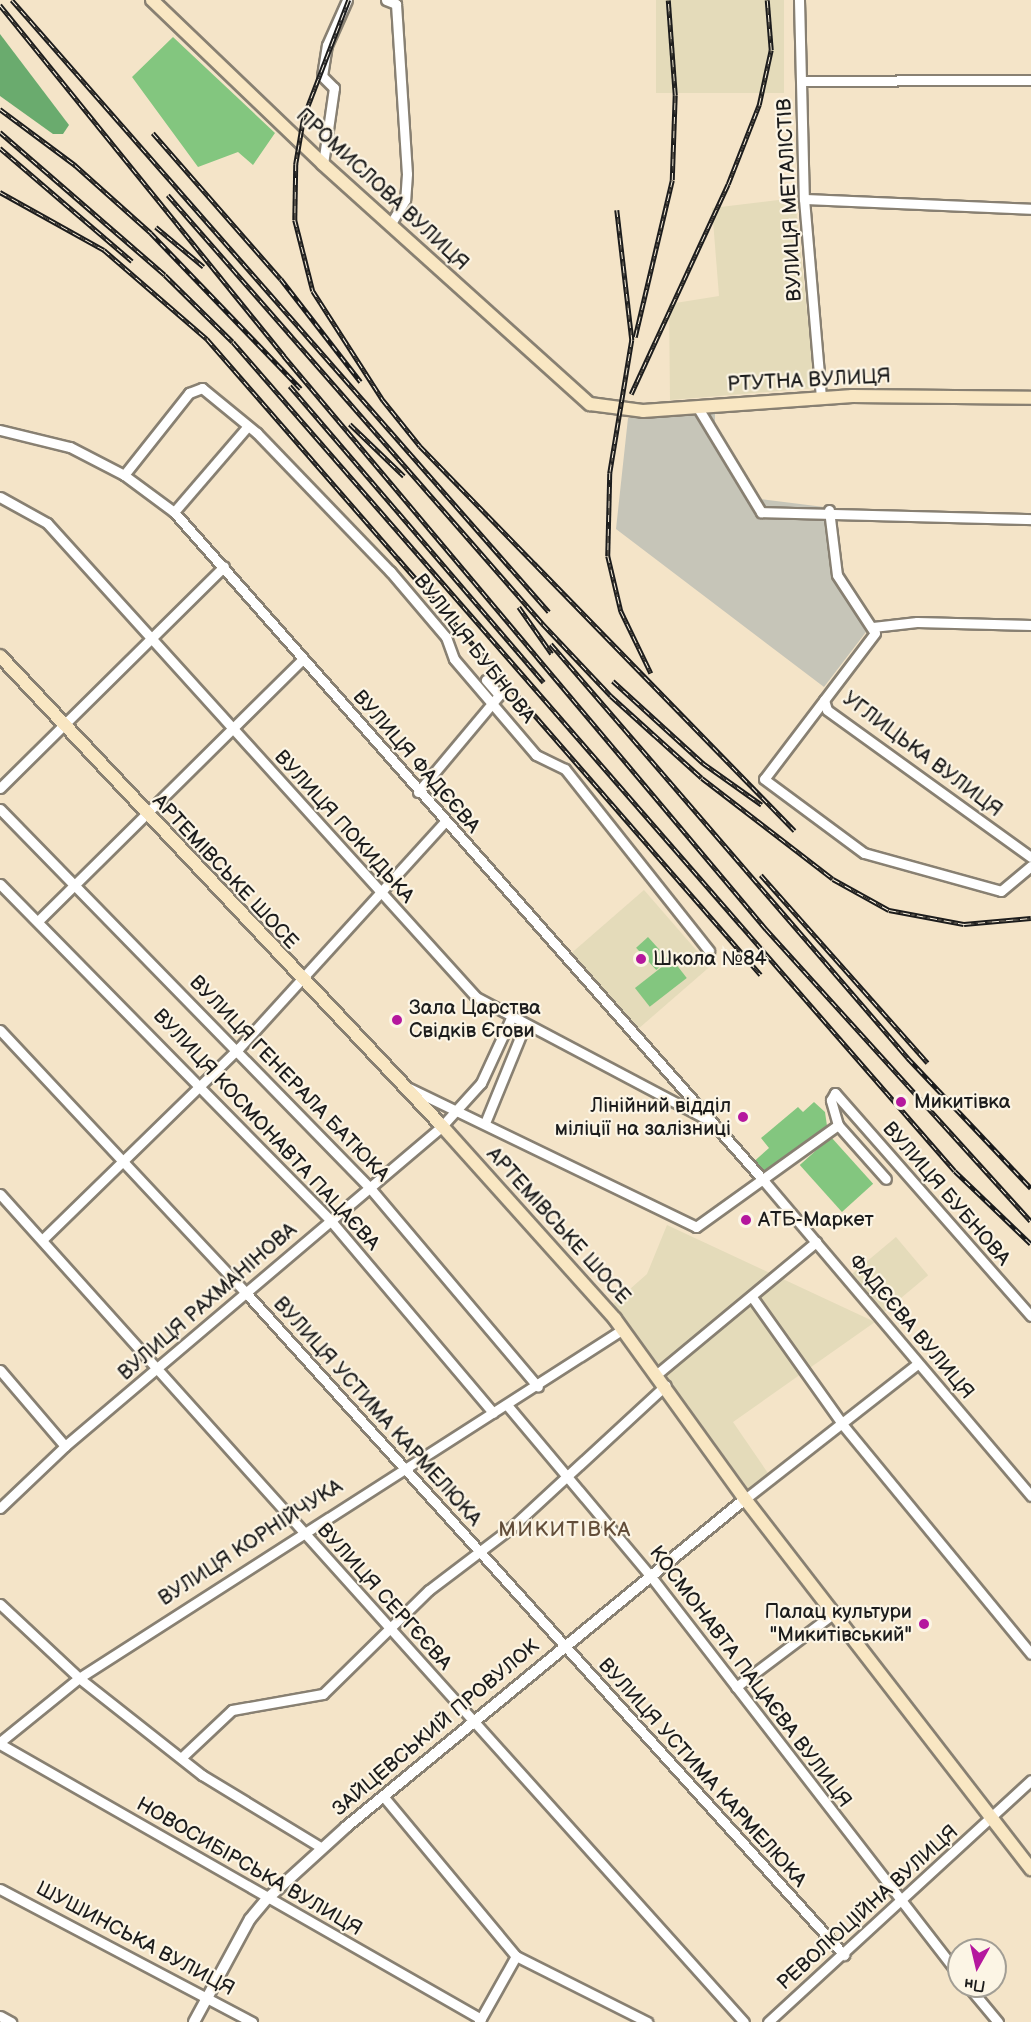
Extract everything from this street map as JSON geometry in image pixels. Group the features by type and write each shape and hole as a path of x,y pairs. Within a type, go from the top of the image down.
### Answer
{"main road":[{"name":"ПРОМИСЛОВА ВУЛИЦЯ","path":"152,0 323,164 590,404"},
{"name":"РТУТНА ВУЛИЦЯ","path":"590,404 623,411 698,408 821,397 1031,398"},
{"name":"АРТЕМІВСЬКЕ ШОСЕ","path":"0,656 298,979 442,1126 623,1329 666,1385 745,1499 1031,1869"}],"street":[{"path":"323,164 334,88 322,76 327,45 347,0"},
{"path":"386,0 396,4 407,174 405,200 390,225"},
{"name":"ВУЛИЦЯ МЕТАЛІСТІВ","path":"800,0 804,199 821,397"},
{"path":"802,81 1031,80"},
{"path":"804,199 1031,208"},
{"name":"ВУЛИЦЯ БУБНОВА","path":"124,475 189,393 202,388 248,426 397,579 446,637 454,659 490,704 536,755 565,769 709,951"},
{"path":"698,408 760,512 829,510 1031,519"},
{"path":"174,512 248,426"},
{"name":"ВУЛИЦЯ ФАДЄЄВА","path":"0,430 44,437 124,475 174,512 224,566 444,823 764,1181"},
{"name":"ВУЛИЦЯ ПОКИДЬКА","path":"0,497 32,510 47,523 154,639 379,894 476,997 511,1018 709,1120"},
{"path":"829,510 837,575 874,630 917,622 1031,624"},
{"path":"0,788 154,639 224,566"},
{"name":"УГЛИЦЬКА ВУЛИЦЯ","path":"874,630 764,779 864,853 1001,891 1031,866"},
{"path":"38,921 231,726 303,659"},
{"path":"418,792 499,695 486,680"},
{"name":"УГЛИЦЬКА ВУЛИЦЯ","path":"824,700 827,710 1031,857"},
{"name":"ВУЛИЦЯ ГЕНЕРАЛА БАТЮКА","path":"0,809 238,1048 370,1188 538,1387"},
{"path":"43,1239 238,1048 298,979 444,823"},
{"name":"ВУЛИЦЯ КОСМОНАВТА ПАЦАЄВА","path":"0,884 202,1085 331,1221 493,1413"},
{"name":"ВУЛИЦЯ РАХМАНІНОВА","path":"0,1508 65,1446 160,1368 442,1126 481,1083 511,1018"},
{"path":"485,1123 525,1025"},
{"name":"ВУЛИЦЯ УСТИМА КАРМЕЛЮКА","path":"0,1030 247,1294 844,1955"},
{"path":"401,1084 458,1109 696,1227 764,1181 838,1125 886,1179"},
{"name":"ВУЛИЦЯ БУБНОВА","path":"838,1125 831,1100 835,1093 1031,1316"},
{"name":"ФАДЄЄВА ВУЛИЦЯ","path":"764,1181 1031,1496"},
{"name":"ВУЛИЦЯ СЕРГЄЄВА","path":"0,1194 160,1368 300,1532 390,1632 474,1720 744,2022"},
{"path":"657,1374 816,1242"},
{"path":"752,1297 843,1425 1031,1654"},
{"name":"ВУЛИЦЯ КОРНІЙЧУКА","path":"0,1743 79,1678 300,1532 402,1467 538,1387 623,1329"},
{"path":"745,1499 843,1425 917,1364"},
{"path":"0,1370 65,1446"},
{"path":"181,1758 232,1710 323,1694 478,1549 513,1527 666,1385"},
{"name":"КОСМОНАВТА ПАЦАЄВА ВУЛИЦЯ","path":"507,1405 569,1473 650,1574 901,1904 947,1960"},
{"name":"ЗАЙЦЕВСЬКИЙ ПРОВУЛОК","path":"194,2022 267,1899 322,1848 563,1645 745,1499"},
{"path":"0,1604 79,1678 213,1784 322,1848"},
{"path":"736,1687 833,1614"},
{"name":"НОВОСИБІРСЬКА ВУЛИЦЯ","path":"0,1743 480,2020"},
{"name":"РЕВОЛЮЦІЙНА ВУЛИЦЯ","path":"768,2022 992,1821 1031,1780"},
{"path":"383,1796 516,1956 647,2022"},
{"name":"ШУШИНСЬКА ВУЛИЦЯ","path":"0,1889 252,2022"},
{"path":"480,2020 516,1956"},
{"path":"978,1998 998,2022"},
{"path":"0,2016 11,2022"}],"shaded area":[{"path":"656,0 784,0 784,93 656,93"},
{"path":"795,198 815,388 670,400 669,304 719,296 712,208"},
{"path":"715,413 715,444 759,499 824,507 831,570 866,632 824,687 616,529 628,418"},
{"name":"Школа №84","path":"644,890 710,966 638,1029 572,953"},
{"path":"667,1225 875,1322 733,1422 772,1479 752,1494 613,1304 647,1274"},
{"path":"896,1237 928,1275 884,1313 852,1274"}],"green space":[{"path":"0,34 69,125 63,134 53,134 0,96"},
{"path":"173,37 275,133 253,165 238,152 198,167 132,77"},
{"path":"648,937 668,959 656,970 636,948"},
{"path":"672,959 687,978 650,1007 635,988"},
{"path":"814,1102 825,1112 828,1133 764,1181 750,1165 769,1148 761,1138 798,1107 803,1112"},
{"path":"831,1137 873,1184 842,1212 800,1165"}],"railway":[{"path":"12,0 549,612"},
{"path":"349,0 304,117 296,164 295,220 313,291 383,400 420,446 795,831"},
{"path":"635,337 672,180 675,95 668,0"},
{"path":"631,394 728,184 759,105 771,50 767,0"},
{"path":"0,5 284,356 766,929 1031,1221"},
{"path":"0,109 75,165 151,233 301,389"},
{"path":"0,132 165,275 233,342 955,1171 1031,1244"},
{"path":"153,133 281,279 361,382"},
{"path":"0,148 132,261"},
{"path":"0,192 104,250 207,339 761,975"},
{"path":"168,195 543,624 611,696 702,778 833,879 889,910 964,924 1031,918"},
{"path":"617,210 632,340 610,473 608,556 621,611 651,673"},
{"path":"156,227 204,267"},
{"path":"290,386 544,682"},
{"path":"350,424 404,476"},
{"path":"519,607 552,654"},
{"path":"551,644 908,1058 1031,1188"},
{"path":"613,681 703,763 762,805"},
{"path":"761,875 928,1063"}],"place":[{"name":"Школа №84","path":"641,959"},
{"name":"Зала Царства Свідків Єгови","path":"397,1020"},
{"name":"Микитівка","path":"901,1102"},
{"name":"Лінійний відділ міліції на залізниці","path":"743,1117"},
{"name":"АТБ-Маркет","path":"746,1220"},
{"name":"Палац культури \"Микитівський\"","path":"924,1624"}],"district":[{"name":"МИКИТІВКА","path":"565,1530"}]}
